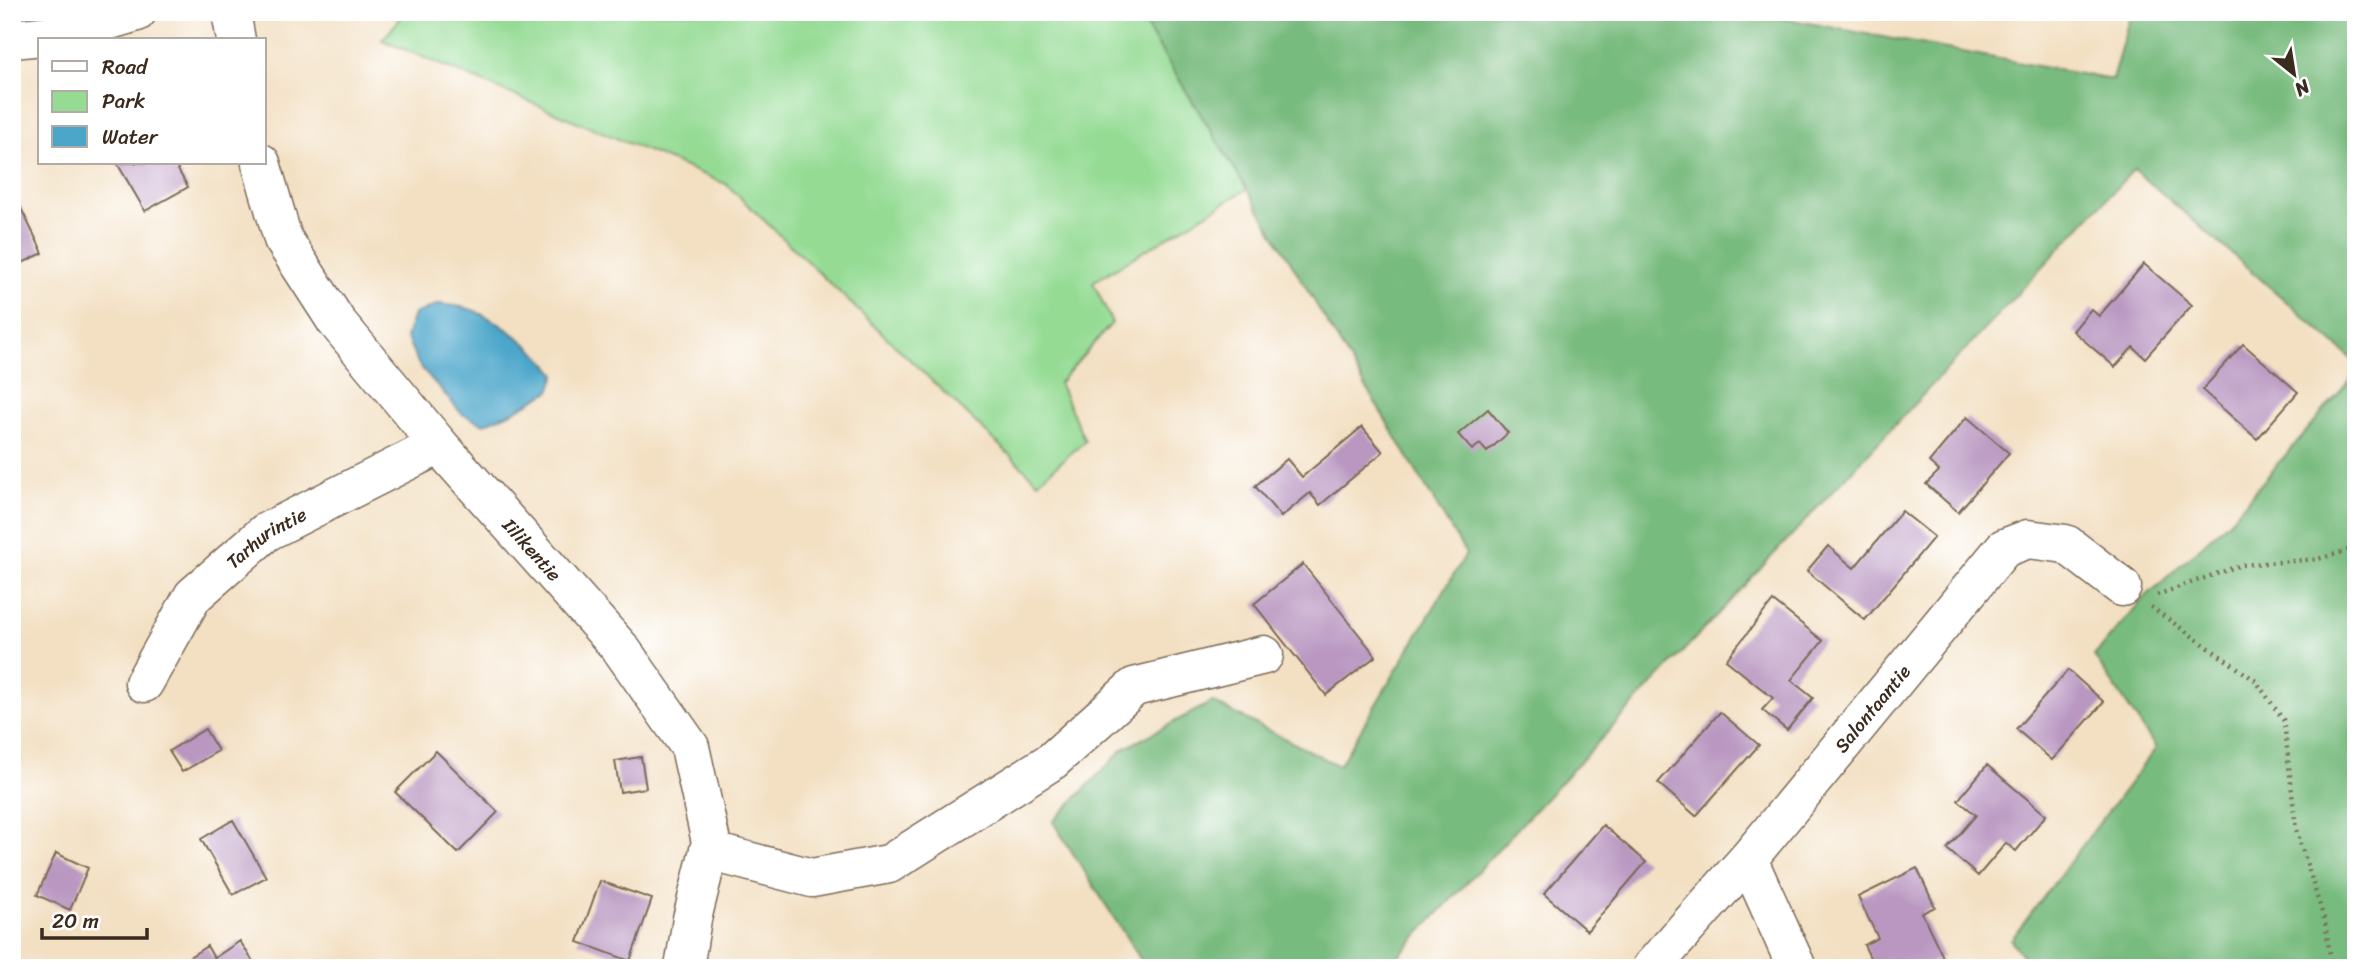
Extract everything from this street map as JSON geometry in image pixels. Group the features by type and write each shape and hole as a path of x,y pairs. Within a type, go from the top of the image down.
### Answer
{"street":[{"path":"12,39 62,34 137,12"},
{"path":"231,12 236,38"},
{"name":"Iilikentie","path":"261,164 283,239 336,321 439,445 621,649 690,747 711,842 692,919 684,968"},
{"name":"Tarhurintie","path":"144,683 193,596 266,532 439,445"},
{"name":"Salontaantie","path":"1651,968 1748,859 2004,548 2028,539 2066,544 2132,593"},
{"path":"709,851 811,878 889,864 1052,761 1134,687 1264,655"},
{"path":"1748,859 1797,968"}],"path":[{"path":"2132,593 2241,565 2318,559 2356,548"},
{"path":"2132,593 2256,681 2284,721 2296,829 2325,922 2332,968"}],"green space":[{"path":"406,12 1169,12 1146,26 1247,189 1093,282 1112,323 1059,383 1085,441 1038,482 726,184 382,40"},
{"path":"1169,12 1750,12 2112,80 2131,12 2356,12 2356,362 2134,169 1387,968 1146,968 1053,822 1123,749 1212,702 1339,766 1466,554 1146,26"},
{"path":"2356,373 2356,968 2031,968 2011,940 2156,748 2094,656 2142,600 2231,519"}],"water":[{"path":"439,304 473,310 520,339 556,374 550,391 484,424 462,414 419,365 406,337 414,314"}],"building":[{"path":"118,164 175,164 188,187 145,211"},
{"path":"12,190 43,253 12,268"},
{"path":"2144,264 2192,305 2145,358 2133,347 2115,367 2073,331 2091,309 2099,316"},
{"path":"2243,344 2298,392 2257,439 2202,390"},
{"path":"1488,409 1508,433 1487,452 1480,444 1472,450 1458,434"},
{"path":"1967,417 2009,453 1958,512 1926,484 1939,471 1929,462"},
{"path":"1362,427 1383,452 1320,505 1310,493 1281,517 1255,486 1287,459 1302,477"},
{"path":"1902,511 1934,537 1865,620 1807,571 1828,546 1854,568"},
{"path":"1303,564 1376,656 1326,695 1254,604"},
{"path":"1773,601 1823,641 1791,680 1813,698 1787,730 1762,710 1773,698 1726,660"},
{"path":"2068,670 2104,702 2052,760 2016,729"},
{"path":"1720,712 1759,745 1696,816 1658,783"},
{"path":"205,729 218,751 182,772 169,751"},
{"path":"436,751 498,812 458,853 395,792"},
{"path":"641,757 646,788 620,792 615,761"},
{"path":"1987,765 2046,815 2016,851 2006,843 1978,876 1947,849 1976,815 1958,800"},
{"path":"233,820 266,877 233,895 201,839"},
{"path":"1603,825 1646,862 1587,931 1544,894"},
{"path":"56,853 88,868 70,910 37,895"},
{"path":"1917,868 1935,907 1922,913 1943,957 1921,968 1875,968 1864,945 1878,938 1858,897"},
{"path":"600,881 652,899 630,961 578,942"},
{"path":"240,941 257,968 183,968 180,963 207,946 214,958"}]}
